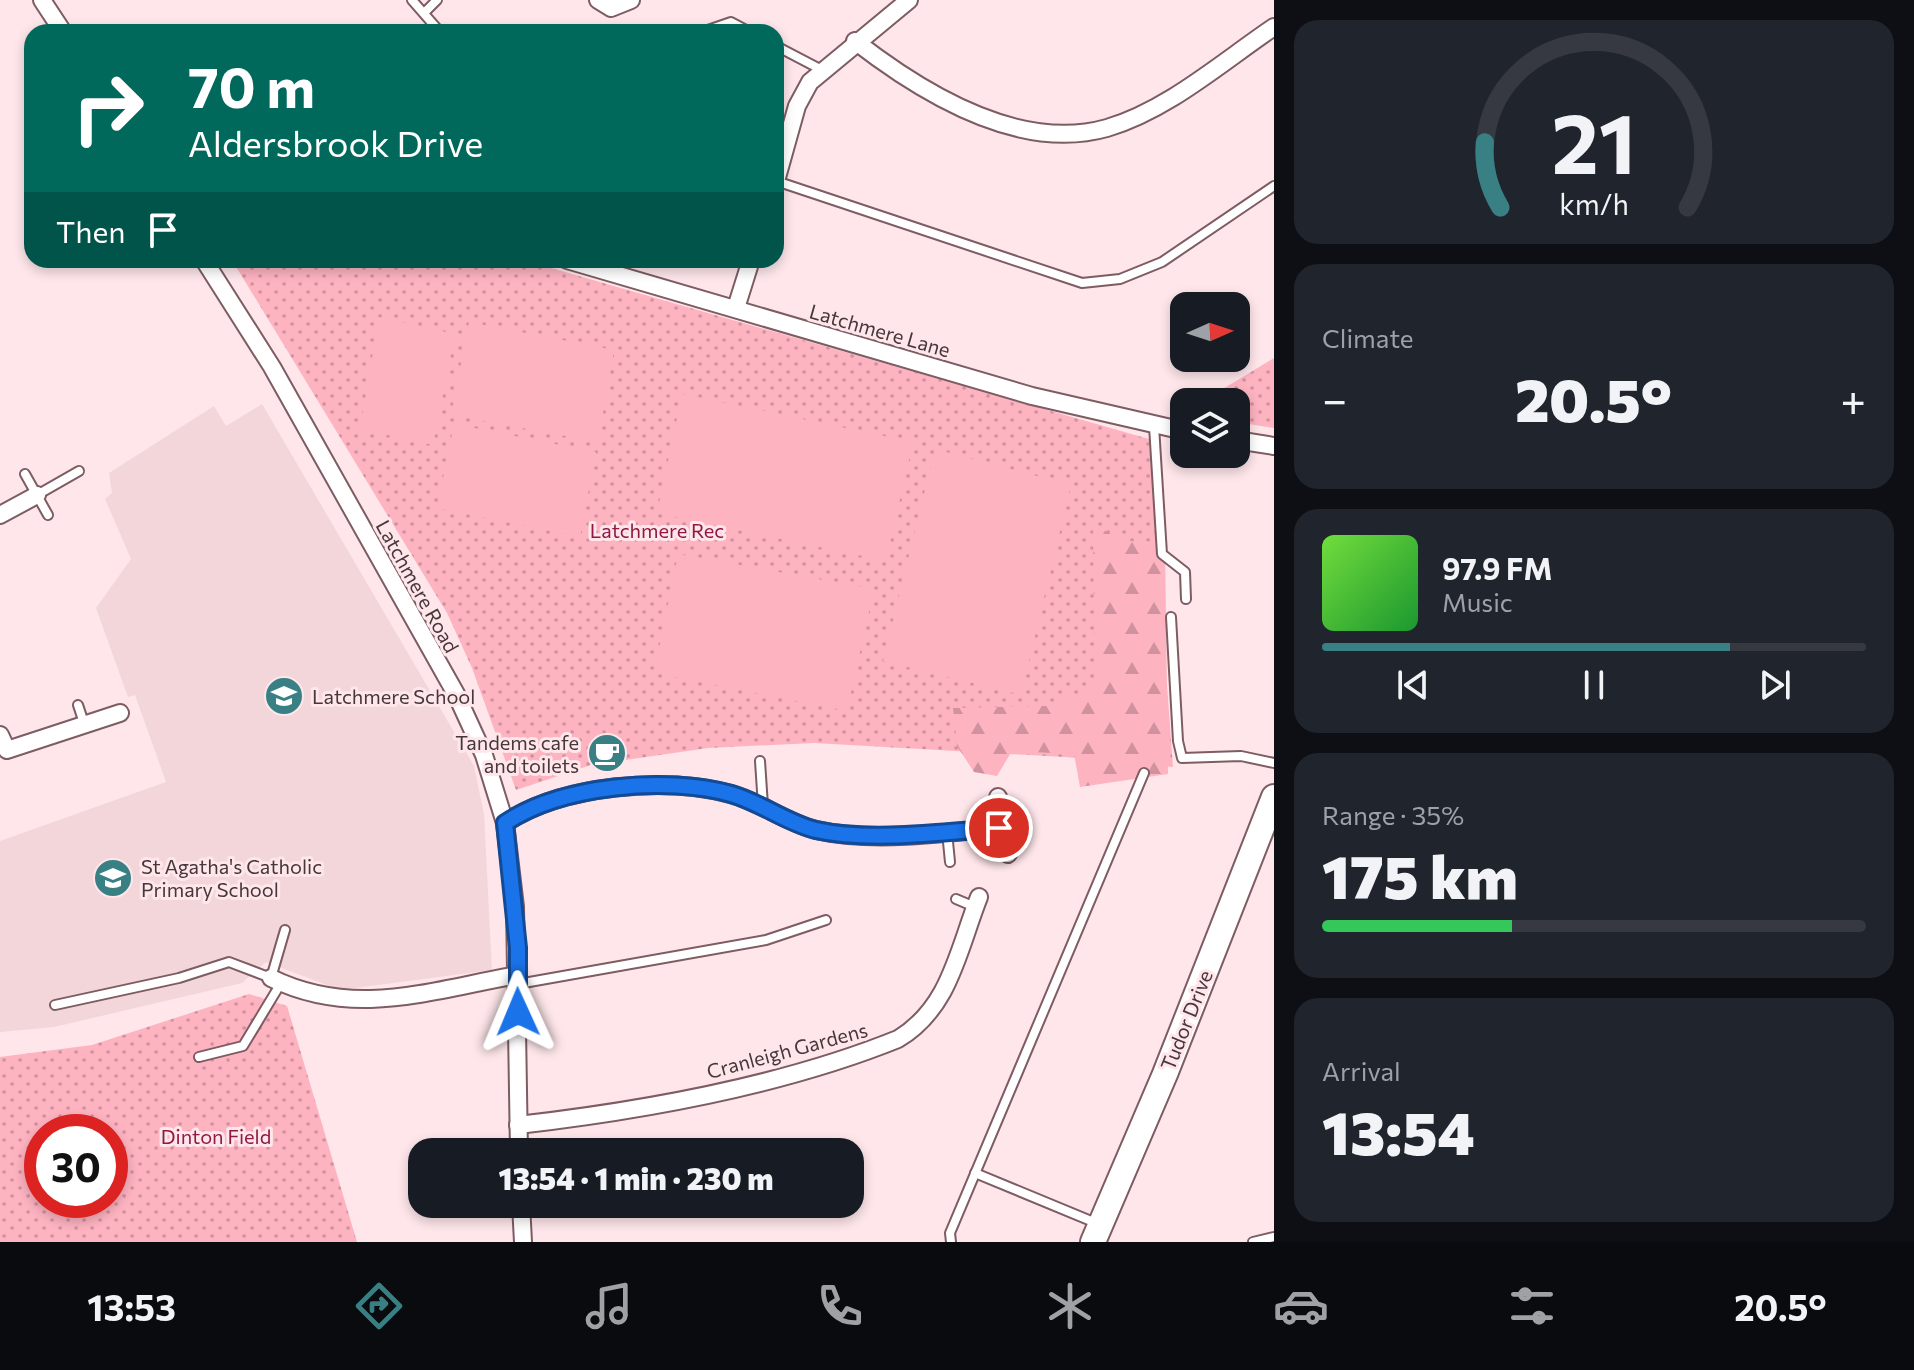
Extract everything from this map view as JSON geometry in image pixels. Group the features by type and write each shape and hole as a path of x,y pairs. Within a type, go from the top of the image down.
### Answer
{"street":[{"path":"42,0 58,24"},
{"path":"598,0 611,8 631,0"},
{"path":"784,152 797,106 810,82 855,41 908,0"},
{"path":"855,41 896,73 945,100 996,121 1052,134 1107,128 1134,117 1163,102 1274,27"},
{"name":"Latchmere Road","path":"209,268 272,367 456,694 484,755 505,823 515,907 518,1138"},
{"name":"Latchmere Lane","path":"595,268 1032,396 1170,429"},
{"path":"736,308 748,268"},
{"path":"1250,442 1274,446"},
{"path":"0,515 37,495"},
{"path":"0,735 7,750 120,713"},
{"path":"505,823 518,814 584,791 661,786 730,794 814,830 874,834 999,828"},
{"path":"998,797 999,828 1008,854"},
{"name":"Tudor Drive","path":"1096,1233 1171,1060 1274,797"},
{"name":"Cranleigh Gardens","path":"518,1125 566,1119 754,1083 898,1039 919,1026 939,1003 977,902"},
{"path":"276,980 339,1000 391,1000 518,979"},
{"path":"522,1218 523,1242"}],"lane":[{"path":"412,0 433,24"},
{"path":"424,13 437,0"},
{"path":"784,50 822,70"},
{"path":"784,184 1082,283 1120,279 1162,262 1274,186"},
{"path":"1154,426 1162,554 1185,572 1186,599"},
{"path":"37,495 79,471"},
{"path":"25,474 48,515"},
{"path":"1171,617 1178,741 1182,758 1241,756 1274,763"},
{"path":"78,705 84,723"},
{"path":"760,761 763,806"},
{"path":"951,1242 950,1233 1144,773"},
{"path":"947,831 950,862"},
{"path":"956,899 977,902"},
{"path":"518,979 766,940 826,920"},
{"path":"199,1057 243,1046 276,980 285,930"},
{"path":"55,1005 179,978 229,962 276,980"},
{"path":"975,1173 1096,1233"},
{"path":"1253,1242 1274,1237"}],"shaded area":[{"name":"Latchmere School","path":"262,404 474,766 484,814 492,970 340,990 266,962 242,983 54,1027 0,1032 0,841 166,782 135,695 128,697 96,608 131,559 105,499 112,493 109,473 214,406 226,426"}],"green space":[{"name":"Latchmere Rec","path":"237,268 551,268 1149,439 1173,767 1065,757 814,743 708,748 591,765 516,790 472,668 447,613"},
{"path":"379,317 455,334 433,445 360,429"},
{"path":"469,322 614,350 598,442 451,415"},
{"path":"1274,358 1274,428 1250,424 1250,388 1224,388"},
{"path":"682,394 913,442 886,561 657,513"},
{"path":"454,424 596,452 580,537 437,508"},
{"path":"935,449 1071,485 1021,695 883,661"},
{"path":"1093,531 1106,531 1121,541 1165,542 1168,774 1080,787 1074,754 1012,751 997,776 974,772 957,746 953,708 1046,706 1095,688"},
{"path":"678,554 874,589 847,711 654,673"},
{"name":"Dinton Field","path":"249,994 287,1006 357,1242 0,1242 0,1057 92,1045"}],"place":[{"name":"Latchmere School","path":"284,696"},
{"name":"Tandems cafe and toilets","path":"607,753"},
{"name":"St Agatha's Catholic Primary School","path":"113,878"}],"route":[{"path":"518,1012 518,948 505,823 518,814 584,791 661,786 730,794 814,830 874,834 999,828"}]}
